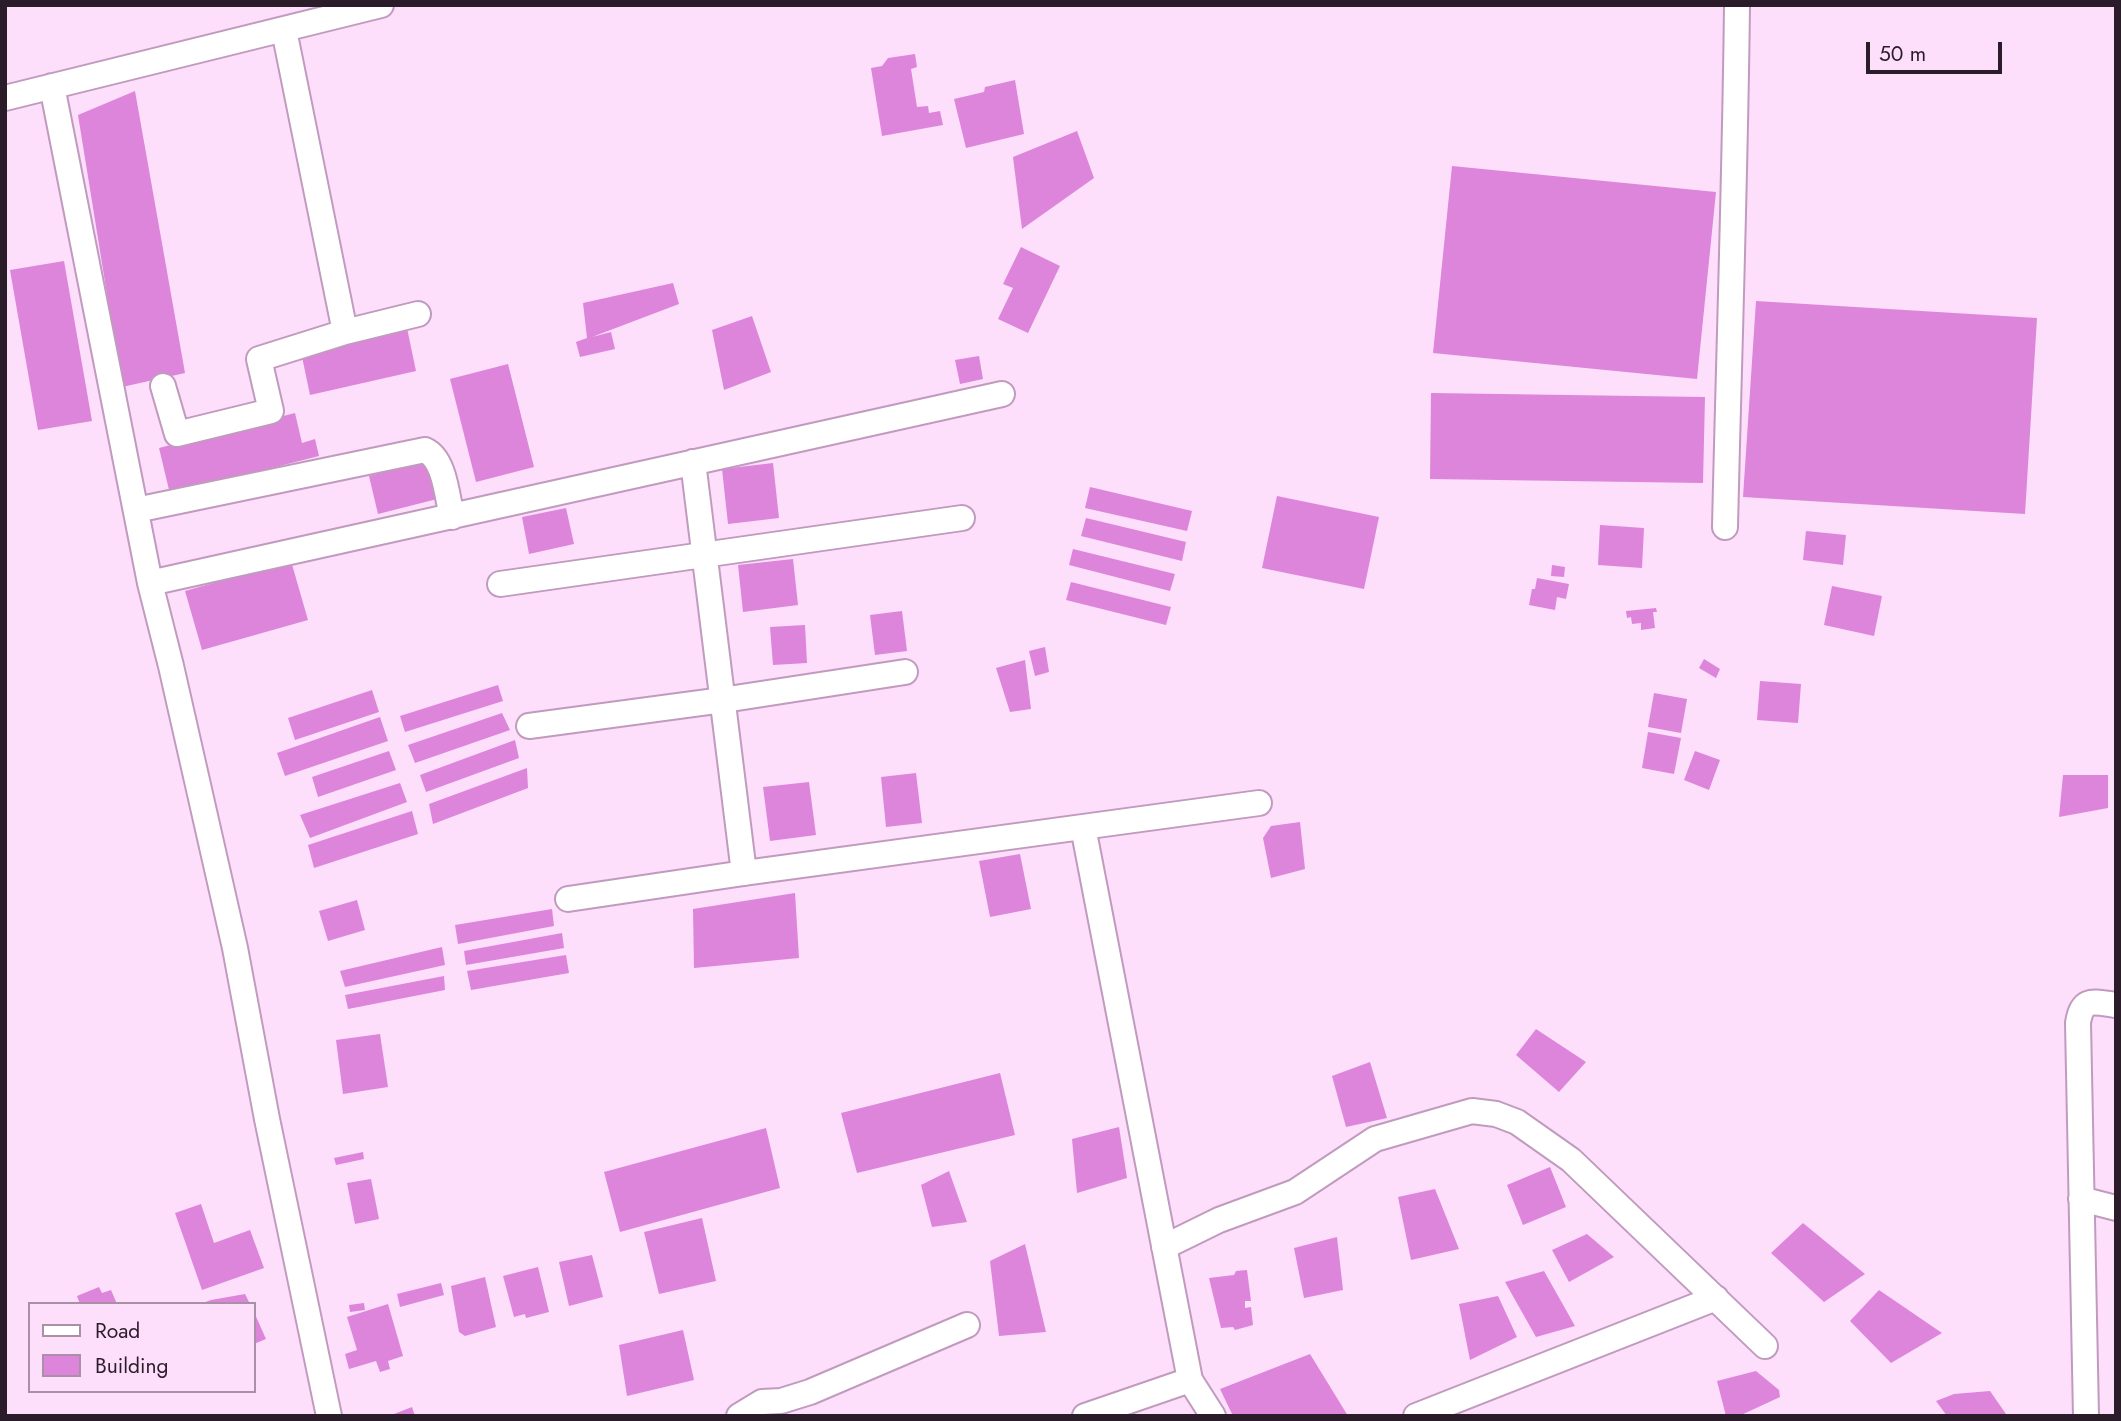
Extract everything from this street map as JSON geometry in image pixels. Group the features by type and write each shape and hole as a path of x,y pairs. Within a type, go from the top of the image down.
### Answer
{"street":[{"path":"5,97 381,5"},
{"path":"1725,527 1737,5"},
{"path":"284,30 345,332"},
{"path":"52,86 150,583 235,948 267,1119 329,1416"},
{"path":"163,386 177,433 271,411 259,359 345,332 418,314"},
{"path":"150,583 1002,394"},
{"path":"136,510 425,450 434,454 440,466 452,517"},
{"path":"692,462 744,873"},
{"path":"500,584 962,518"},
{"path":"529,726 905,672"},
{"path":"568,900 744,873 1259,803"},
{"path":"1083,827 1190,1380 1213,1416"},
{"path":"2086,1416 2078,1023 2080,1009 2085,1004 2094,1002 2116,1005"},
{"path":"1164,1247 1219,1220 1295,1192 1375,1139 1472,1111 1496,1114 1517,1122 1571,1160 1765,1346"},
{"path":"2081,1199 2116,1208"},
{"path":"1416,1416 1716,1298"},
{"path":"738,1416 762,1402 781,1401 810,1392 967,1325"},
{"path":"1085,1416 1190,1380"}],"building":[{"path":"915,54 917,67 911,69 917,107 928,106 929,113 940,111 943,125 882,136 871,68 882,66 888,58"},
{"path":"1015,80 1024,134 966,148 954,99 984,92 985,87"},
{"path":"135,91 185,373 122,387 78,115"},
{"path":"1077,131 1094,178 1022,229 1013,157"},
{"path":"1452,166 1716,192 1697,379 1433,353"},
{"path":"1021,247 1060,266 1028,333 998,319 1013,288 1003,284"},
{"path":"64,261 92,421 38,430 10,270"},
{"path":"673,283 679,304 592,337 611,332 615,349 580,357 576,342 587,338 583,303"},
{"path":"1756,301 2037,318 2025,514 1743,497"},
{"path":"752,316 771,372 724,390 712,330"},
{"path":"407,328 416,371 310,395 301,352"},
{"path":"979,356 983,379 960,384 955,360"},
{"path":"508,364 534,467 476,482 450,379"},
{"path":"1431,393 1705,397 1703,483 1430,479"},
{"path":"295,413 302,443 315,439 319,456 170,494 159,448"},
{"path":"431,460 441,498 378,514 369,476"},
{"path":"773,463 779,518 728,524 722,469"},
{"path":"1090,487 1192,511 1187,531 1085,508"},
{"path":"1277,496 1379,517 1364,589 1262,568"},
{"path":"566,508 574,544 529,554 522,517"},
{"path":"1086,518 1186,542 1182,561 1081,536"},
{"path":"1600,525 1644,528 1642,568 1598,565"},
{"path":"1806,531 1846,535 1843,565 1803,560"},
{"path":"1073,549 1175,574 1170,591 1069,565"},
{"path":"793,559 798,605 743,612 738,565"},
{"path":"291,561 308,620 202,650 185,591"},
{"path":"1552,565 1565,567 1564,577 1551,576"},
{"path":"1537,578 1569,584 1566,599 1557,597 1555,610 1529,605"},
{"path":"1071,582 1171,607 1166,625 1066,600"},
{"path":"1832,586 1882,596 1874,636 1824,625"},
{"path":"1656,608 1657,612 1653,612 1655,628 1641,630 1641,623 1632,624 1631,617 1627,618 1626,611"},
{"path":"902,611 907,651 875,655 870,615"},
{"path":"805,625 807,663 773,665 770,627"},
{"path":"1045,647 1049,672 1035,676 1029,651"},
{"path":"1704,659 1720,669 1716,678 1699,668"},
{"path":"1025,660 1031,709 1010,712 996,668"},
{"path":"1760,681 1801,684 1798,723 1757,720"},
{"path":"498,685 503,701 405,732 400,716"},
{"path":"372,690 379,712 295,740 288,718"},
{"path":"1654,693 1687,699 1681,733 1648,727"},
{"path":"502,713 510,730 415,763 408,745"},
{"path":"380,717 388,741 285,776 277,753"},
{"path":"1648,732 1681,738 1674,774 1642,768"},
{"path":"515,740 519,758 426,792 420,775"},
{"path":"389,751 396,770 318,797 312,777"},
{"path":"1695,751 1720,760 1709,790 1684,780"},
{"path":"527,768 528,788 433,824 429,804"},
{"path":"916,773 922,823 886,827 881,777"},
{"path":"2063,775 2108,775 2108,808 2059,817"},
{"path":"809,782 816,835 770,841 763,787"},
{"path":"400,783 407,802 310,838 300,815"},
{"path":"412,811 418,834 314,868 308,845"},
{"path":"1300,822 1305,869 1271,878 1263,838 1271,826"},
{"path":"1020,854 1031,909 990,917 979,861"},
{"path":"795,893 799,958 694,968 693,909"},
{"path":"357,900 365,930 328,941 319,911"},
{"path":"552,909 554,926 458,944 455,925"},
{"path":"562,933 564,948 466,965 464,951"},
{"path":"442,947 445,965 345,987 340,971"},
{"path":"566,955 569,973 471,990 467,971"},
{"path":"444,976 445,990 348,1009 345,995"},
{"path":"1536,1029 1586,1062 1559,1092 1516,1055"},
{"path":"380,1034 388,1087 343,1094 336,1040"},
{"path":"1370,1062 1387,1118 1346,1127 1332,1076"},
{"path":"1000,1073 1015,1135 857,1173 841,1113"},
{"path":"1119,1127 1127,1178 1077,1193 1072,1139"},
{"path":"766,1128 780,1188 620,1232 604,1172"},
{"path":"363,1152 364,1159 336,1165 334,1158"},
{"path":"1550,1167 1566,1207 1523,1225 1507,1185"},
{"path":"949,1171 967,1222 932,1227 921,1185"},
{"path":"371,1179 379,1219 355,1224 347,1183"},
{"path":"1435,1189 1459,1249 1411,1260 1398,1197"},
{"path":"201,1204 214,1243 250,1230 264,1268 202,1290 175,1213"},
{"path":"702,1218 716,1281 659,1294 644,1232"},
{"path":"1803,1223 1865,1274 1824,1302 1771,1253"},
{"path":"1587,1234 1614,1257 1569,1282 1552,1250"},
{"path":"1337,1237 1343,1290 1304,1298 1294,1248"},
{"path":"1025,1244 1046,1332 999,1336 990,1261"},
{"path":"592,1255 603,1297 569,1306 559,1262"},
{"path":"538,1267 549,1312 526,1318 525,1314 514,1317 503,1276"},
{"path":"1247,1270 1251,1301 1245,1301 1245,1308 1251,1307 1253,1325 1235,1330 1233,1327 1221,1328 1209,1278 1234,1275 1236,1271"},
{"path":"1544,1271 1575,1326 1536,1337 1505,1282"},
{"path":"485,1277 496,1327 465,1336 459,1332 451,1286"},
{"path":"441,1283 444,1295 400,1307 397,1294"},
{"path":"99,1287 102,1293 111,1290 116,1302 79,1302 77,1296"},
{"path":"1879,1290 1942,1333 1891,1363 1850,1321"},
{"path":"245,1294 249,1302 206,1302"},
{"path":"1498,1296 1517,1337 1470,1360 1459,1304"},
{"path":"364,1303 365,1310 350,1312 349,1305"},
{"path":"388,1304 403,1356 388,1361 390,1369 380,1372 376,1361 349,1369 345,1354 357,1350 347,1317"},
{"path":"256,1316 266,1339 256,1343"},
{"path":"683,1330 694,1380 627,1396 619,1345"},
{"path":"1310,1354 1348,1416 1233,1416 1220,1389"},
{"path":"1756,1371 1779,1390 1780,1397 1739,1416 1726,1416 1717,1381"},
{"path":"1990,1391 2006,1414 1947,1416 1936,1401 1954,1394"},
{"path":"412,1407 415,1416 389,1416"}]}
